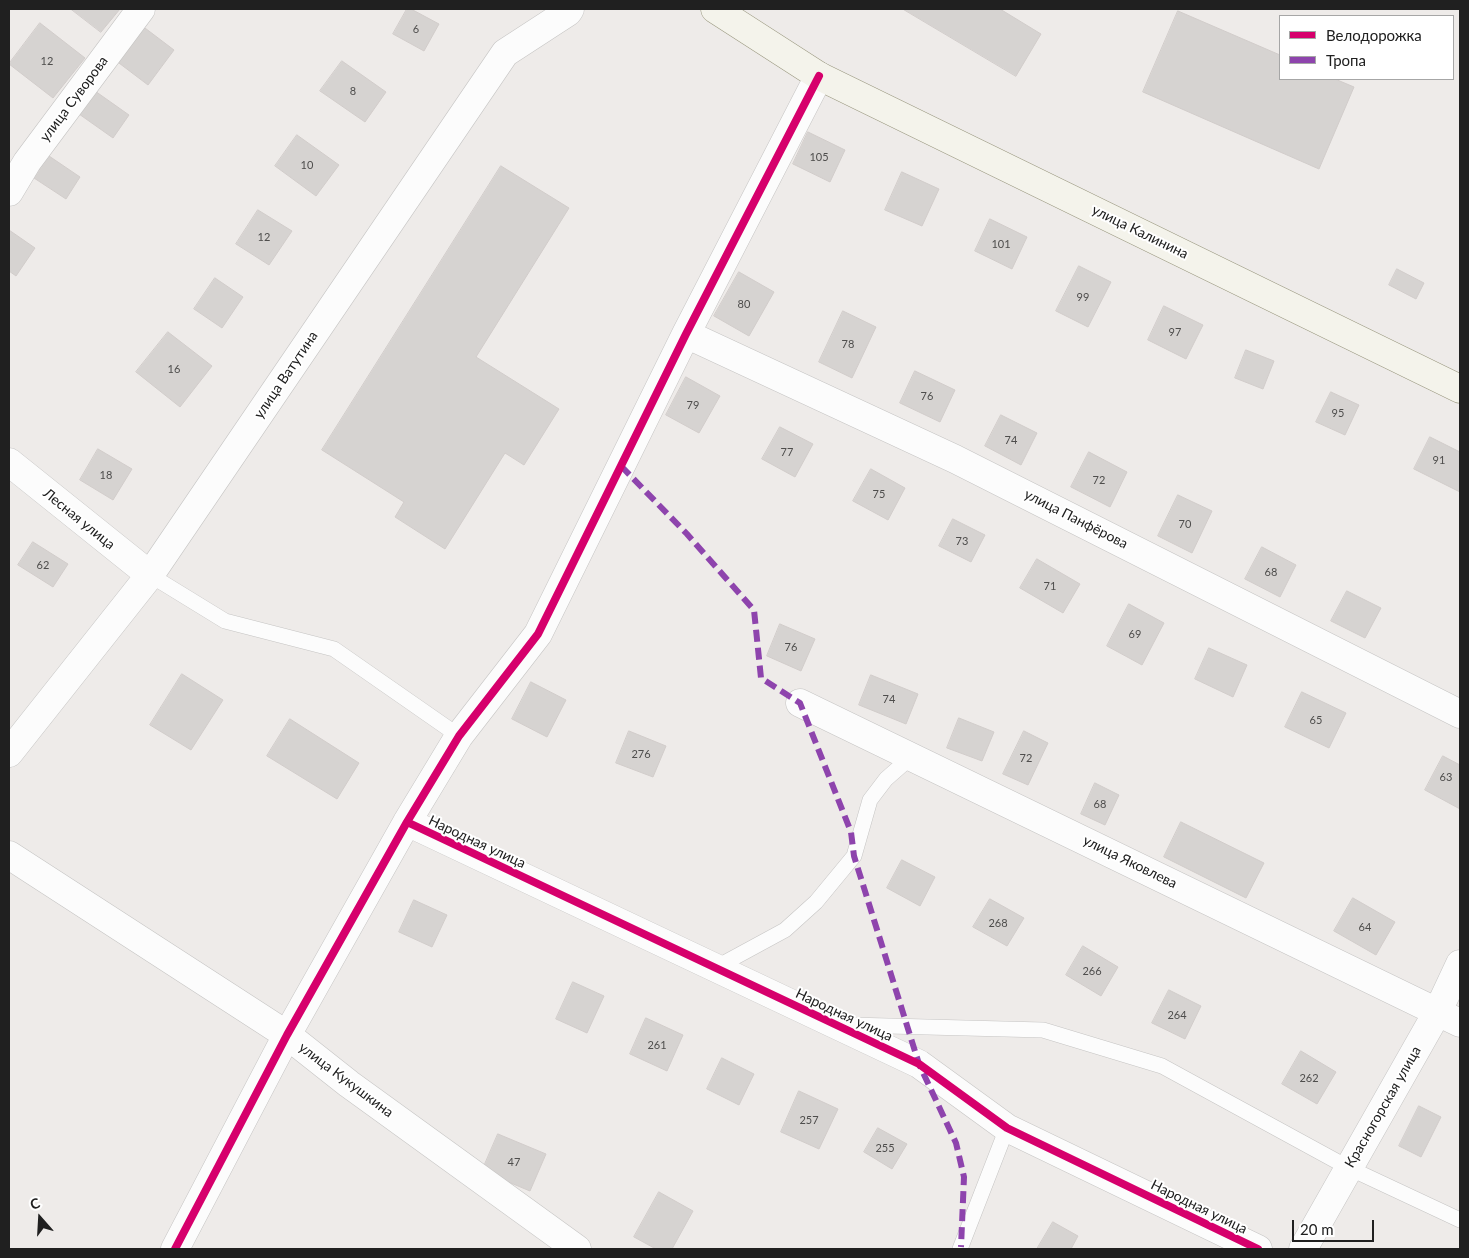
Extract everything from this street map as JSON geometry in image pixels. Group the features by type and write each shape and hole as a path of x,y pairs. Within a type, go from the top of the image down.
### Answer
{"street":[{"name":"улица Суворова","path":"9,192 27,162 142,9"},
{"name":"улица Ватутина","path":"9,753 150,575 505,53 570,9"},
{"name":"улица Калинина","path":"715,9 819,76 1460,389"},
{"path":"175,1249 287,1035 407,822 459,736 538,634 686,334 819,76"},
{"name":"улица Панфёрова","path":"686,334 955,459 1460,714"},
{"name":"Лесная улица","path":"9,462 150,575"},
{"name":"улица Яковлева","path":"800,703 1449,1017"},
{"name":"Народная улица","path":"407,822 919,1064 1007,1128 1258,1249"},
{"name":"улица Кукушкина","path":"9,855 287,1035 349,1084 577,1249"},
{"name":"Красногорская улица","path":"1303,1249 1349,1168 1449,1017 1460,964"}],"lane":[{"path":"150,575 225,621 334,649 459,736"},
{"path":"715,968 785,930 816,902 854,856 870,800 886,779 911,757"},
{"path":"835,1024 1043,1030 1162,1066 1349,1168 1460,1220"},
{"path":"960,1249 1007,1128"}],"building":[{"path":"71,9 120,9 101,32"},
{"path":"407,9 411,9 439,24 424,51 393,34"},
{"path":"903,9 1000,9 1041,34 1016,76"},
{"path":"1178,11 1279,55 1279,80 1337,80 1354,87 1319,169 1143,92"},
{"path":"40,23 85,58 53,98 9,64"},
{"path":"141,25 174,50 148,85 115,60"},
{"path":"342,61 386,92 365,122 320,91"},
{"path":"95,91 129,115 113,138 79,114"},
{"path":"808,132 845,150 830,182 793,164"},
{"path":"297,135 339,165 316,196 275,166"},
{"path":"49,156 80,177 66,199 34,178"},
{"path":"501,166 569,208 476,357 559,409 524,465 505,453 445,549 395,517 404,502 322,450"},
{"path":"902,172 939,189 922,226 885,210"},
{"path":"258,210 292,231 269,265 236,244"},
{"path":"990,219 1027,237 1012,269 975,251"},
{"path":"9,230 35,248 16,276 9,271"},
{"path":"1079,266 1111,282 1088,327 1056,311"},
{"path":"1397,269 1424,283 1416,299 1389,285"},
{"path":"739,272 774,292 749,336 714,316"},
{"path":"215,278 243,297 222,328 194,309"},
{"path":"1164,306 1203,325 1186,359 1148,340"},
{"path":"843,311 876,327 852,378 819,362"},
{"path":"168,332 212,366 180,407 136,372"},
{"path":"1246,350 1274,361 1263,389 1235,378"},
{"path":"915,371 955,390 940,422 900,403"},
{"path":"686,377 720,396 699,433 666,415"},
{"path":"1331,392 1359,405 1345,435 1316,422"},
{"path":"1001,415 1037,433 1021,465 985,446"},
{"path":"780,427 813,444 795,477 762,459"},
{"path":"1430,437 1460,452 1460,492 1414,469"},
{"path":"98,449 132,469 113,500 80,480"},
{"path":"1089,452 1127,472 1110,507 1071,487"},
{"path":"871,469 905,488 888,520 853,501"},
{"path":"1178,495 1212,511 1192,553 1158,536"},
{"path":"953,519 985,535 971,562 939,546"},
{"path":"33,542 68,564 53,587 18,565"},
{"path":"1262,547 1296,565 1280,597 1245,579"},
{"path":"1037,559 1080,584 1063,613 1020,588"},
{"path":"1347,591 1381,608 1365,638 1331,621"},
{"path":"1129,604 1164,623 1142,665 1107,646"},
{"path":"780,624 815,639 801,671 767,656"},
{"path":"1209,648 1247,665 1233,697 1195,679"},
{"path":"182,674 223,700 191,750 150,725"},
{"path":"871,675 918,694 906,724 859,705"},
{"path":"531,682 566,700 547,737 512,719"},
{"path":"1302,692 1346,713 1329,748 1285,727"},
{"path":"959,718 994,732 982,761 947,748"},
{"path":"290,719 359,763 337,799 267,756"},
{"path":"629,731 666,746 653,777 616,763"},
{"path":"1024,731 1048,743 1028,785 1003,774"},
{"path":"1443,756 1460,765 1460,809 1425,790"},
{"path":"1095,783 1119,795 1105,825 1081,814"},
{"path":"1181,822 1264,863 1246,898 1164,857"},
{"path":"902,860 935,877 920,906 887,888"},
{"path":"1353,898 1395,922 1376,955 1334,931"},
{"path":"990,899 1024,918 1007,946 973,927"},
{"path":"414,900 447,915 432,947 399,932"},
{"path":"1083,946 1118,967 1101,996 1066,975"},
{"path":"573,982 604,996 587,1033 556,1019"},
{"path":"1169,990 1201,1006 1185,1039 1152,1023"},
{"path":"646,1018 683,1035 667,1071 630,1054"},
{"path":"1301,1051 1336,1072 1317,1104 1282,1084"},
{"path":"722,1058 754,1074 739,1105 707,1089"},
{"path":"799,1091 838,1109 819,1149 781,1132"},
{"path":"1419,1106 1441,1117 1421,1157 1399,1146"},
{"path":"878,1128 907,1144 892,1169 864,1152"},
{"path":"498,1134 546,1154 530,1191 482,1171"},
{"path":"659,1192 693,1211 672,1249 656,1249 634,1237"},
{"path":"1053,1222 1078,1236 1071,1249 1037,1249"}],"marked path":[{"path":"621,466 687,534 754,610 761,678 800,703 851,832 854,856 919,1064 956,1143 964,1177 961,1247"}],"cycle path":[{"path":"175,1249 287,1035 407,822 459,736 538,634 686,334 819,76"},
{"path":"407,822 919,1064 1007,1128 1258,1249"}]}
